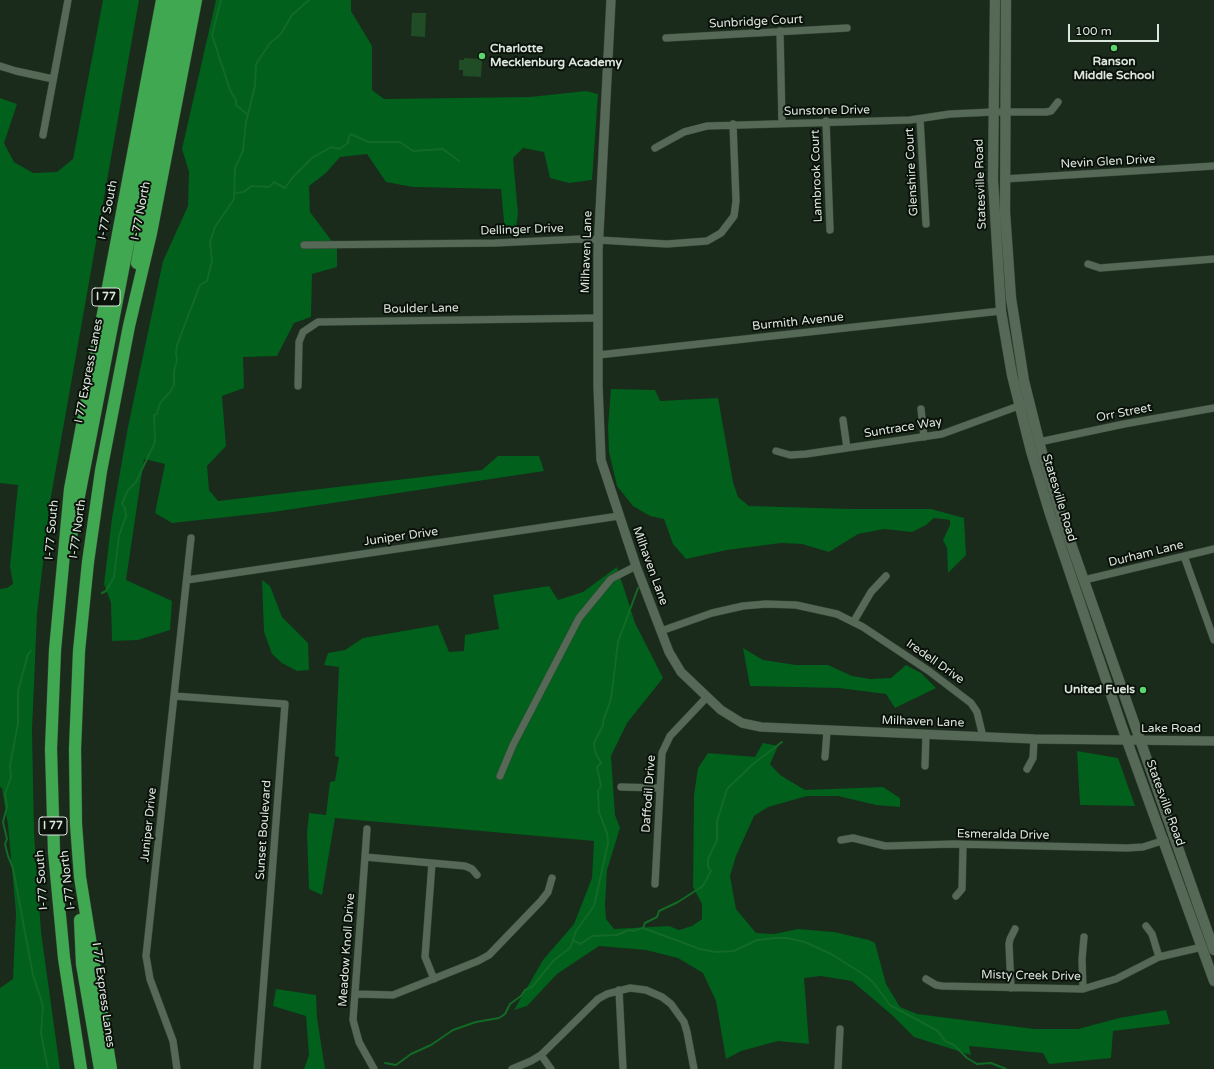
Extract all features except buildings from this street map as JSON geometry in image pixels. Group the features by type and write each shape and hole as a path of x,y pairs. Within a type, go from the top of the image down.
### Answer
{"highway":[{"name":"I-77 South","path":"81,1069 64,958 53,825 52,717 55,650 70,489 162,0"},
{"name":"I 77 Express Lanes","path":"62,581 130,231 172,0"},
{"name":"I 77","path":"128,326 141,230 184,0"},
{"name":"I-77 North","path":"111,1069 80,877 75,749 83,606 97,493 128,326 151,233 196,0"},
{"name":"I 77 Express Lanes","path":"80,877 81,954 100,1069"}],"main road":[{"name":"Statesville Road","path":"995,0 992,112 993,180 1001,311 1050,514 1128,741 1165,840 1214,980"},
{"name":"Statesville Road","path":"1006,0 1004,179 1011,298 1019,353 1024,404 1039,442 1084,580 1214,950"}],"street":[{"path":"43,135 68,0"},
{"name":"Milhaven Lane","path":"611,0 599,240 598,354 601,460 636,566 669,652 681,672 706,698 738,721 750,726 776,729 1034,739 1128,741"},
{"name":"Sunbridge Court","path":"666,38 847,28"},
{"path":"780,31 782,123"},
{"path":"0,66 53,79"},
{"name":"Sunstone Drive","path":"655,148 673,137 694,128 733,124 920,119 950,114 992,112 1046,112 1051,111 1058,102"},
{"name":"Glenshire Court","path":"920,119 926,224"},
{"name":"Lambrook Court","path":"826,121 830,230"},
{"name":"Dellinger Drive","path":"304,245 599,240 662,244 707,241 721,233 730,223 735,209 733,124"},
{"name":"Nevin Glen Drive","path":"1004,179 1214,166"},
{"path":"1088,264 1100,268 1214,259"},
{"name":"Burmith Avenue","path":"598,354 1001,311"},
{"name":"Boulder Lane","path":"298,386 299,342 303,332 318,322 598,318"},
{"name":"Suntrace Way","path":"776,451 790,455 924,437 949,432 1024,404"},
{"name":"Orr Street","path":"1039,442 1124,424 1214,408"},
{"path":"921,410 924,437"},
{"path":"843,420 847,448"},
{"name":"Juniper Drive","path":"186,580 619,516"},
{"name":"Juniper Drive","path":"177,1069 173,1041 150,979 146,956 191,538"},
{"name":"Durham Lane","path":"1084,580 1214,549"},
{"path":"1184,556 1214,640"},
{"path":"500,776 513,745 579,618 611,580 636,566"},
{"path":"854,621 871,592 886,576"},
{"name":"Iredell Drive","path":"661,631 731,608 766,604 811,608 837,614 854,621 929,671 971,703 977,712 983,737"},
{"name":"Sunset Boulevard","path":"174,696 285,704 257,1069"},
{"name":"Daffodil Drive","path":"655,884 661,757 667,740 706,698"},
{"path":"825,757 828,731"},
{"path":"925,766 926,734"},
{"path":"1026,769 1033,758 1034,739"},
{"name":"Lake Road","path":"1128,741 1214,741"},
{"path":"621,787 659,788"},
{"name":"Meadow Knoll Drive","path":"367,829 353,1020 355,1032 359,1042 374,1069"},
{"name":"Esmeralda Drive","path":"841,840 853,838 885,846 963,845 1127,848 1143,847 1165,840"},
{"path":"956,896 962,889 963,845"},
{"path":"365,857 465,866 472,869 477,875"},
{"path":"432,863 425,957 434,979"},
{"path":"355,994 393,995 489,955 541,902 548,892 552,878"},
{"path":"1146,926 1152,934 1159,957"},
{"path":"1011,988 1009,944 1015,929"},
{"path":"1083,989 1082,959 1084,937"},
{"name":"Misty Creek Drive","path":"926,979 936,985 942,986 1083,989 1116,980 1159,957 1202,947"},
{"path":"512,1069 532,1062 541,1055 598,999 607,994 630,988 646,990 662,997 671,1004 684,1022 694,1069"},
{"path":"619,990 623,1069"},
{"path":"838,1069 840,1029"},
{"path":"541,1055 552,1069"}],"green space":[{"path":"103,0 139,0 50,502 37,614 32,730 34,833 41,932 60,1069 0,1069 0,988 13,979 16,913 8,825 2,788 0,787 0,589 7,588 13,584 10,566 18,485 0,483 0,98 17,104 4,143 14,162 33,173 57,172 73,159"},
{"path":"216,0 351,0 351,11 372,46 372,90 384,99 530,97 586,91 598,94 592,180 569,183 550,178 544,152 523,148 513,158 518,213 515,235 505,232 501,189 413,187 386,182 367,154 340,157 326,173 309,186 310,212 337,248 337,267 312,274 311,317 294,323 277,356 243,357 244,388 222,396 226,446 207,466 209,490 218,501 482,470 498,456 539,456 544,471 273,512 172,523 155,513 165,464 144,459 126,580 172,601 170,630 138,640 112,641 111,603 104,584 112,518 128,427 163,261 188,206 189,172 182,149"},
{"path":"412,13 426,13 425,37 411,36"},
{"path":"464,58 482,59 481,77 463,76 463,70 459,70 459,60 464,60"},
{"path":"611,389 655,390 660,401 718,398 733,482 738,497 749,506 851,509 931,509 964,518 966,555 948,573 947,548 943,540 950,525 950,520 934,518 926,525 912,532 884,529 858,534 829,552 802,544 781,543 727,550 686,559 673,544 664,519 650,516 633,506 617,486 609,452 608,427"},
{"path":"617,567 635,623 663,678 627,723 611,756 615,815 620,828 607,870 605,905 606,919 614,929 669,926 679,930 692,926 702,919 702,904 693,887 694,795 698,768 708,753 755,757 763,743 778,746 770,764 780,775 805,790 883,787 900,798 900,807 876,805 838,796 807,796 768,807 754,816 736,856 730,876 736,909 756,933 774,934 798,929 834,932 869,940 875,943 886,984 900,1007 917,1014 1034,1029 1078,1029 1119,1018 1166,1010 1170,1024 1113,1031 1111,1058 1049,1064 1043,1053 969,1046 971,1055 914,1037 892,1015 852,981 821,976 804,978 809,1044 778,1041 741,1051 726,1059 716,1001 703,973 678,958 646,950 599,946 557,974 527,1006 514,1010 543,960 574,924 592,878 594,841 335,818 322,895 309,889 307,833 309,813 326,815 330,782 335,781 339,757 335,756 339,667 324,665 328,653 345,650 363,638 438,625 449,652 464,651 465,635 499,629 493,595 549,586 558,600 583,592"},
{"path":"262,580 270,586 282,617 308,643 309,670 297,671 282,663 272,654 264,632"},
{"path":"743,648 763,660 796,665 828,665 852,676 870,679 891,678 906,665 921,673 936,688 895,708 886,694 839,688 750,686"},
{"path":"1077,751 1118,758 1135,806 1080,805"},
{"path":"276,989 316,995 317,1018 325,1069 304,1069 309,1055 306,1016 273,1006"}],"waterway":[{"path":"221,0 212,35 230,90 236,100 236,105 248,115"},
{"path":"102,593 106,591 114,577 119,536 126,516 125,508 122,504 128,490 136,482 155,442 154,415 157,414 160,403 174,385 177,345 200,285 207,281 212,261 210,242 215,227 234,199 235,168 243,151 246,122 255,86 256,64 270,43 281,34 292,15 309,0"},
{"path":"235,193 244,192 251,186 269,187 274,182 285,188 293,177 312,158 331,147 339,149 348,143 349,136 351,134 368,142 400,142 413,151 443,149 459,161"},
{"path":"385,1063 396,1065 411,1054 431,1045 453,1030 476,1022 499,1018 505,1014 510,1004 521,996 525,990 532,987 554,960 570,948 576,931 594,906 608,843 607,833 599,812 598,791 601,786 597,767 601,763 595,752 594,743 603,725 611,699 618,642 638,588"},
{"path":"31,651 28,654 18,691 18,724 10,765 11,777 5,794 7,807 3,822 7,839 5,844 13,868 33,975 43,1006 41,1033 48,1069"},
{"path":"574,941 581,944 592,936 617,935 629,930 633,931 643,928 645,923 657,917 659,911 678,902 703,886 711,871 708,867 708,859 717,840 717,821 727,789 753,764 782,742"},
{"path":"643,928 700,949 716,952 734,951 757,940 774,938 787,938 805,942 831,954 863,974 873,982 890,1005 938,1031 945,1041 954,1045 967,1058 977,1064 991,1063 1006,1069"}],"place":[{"name":"Ranson Middle School","path":"1114,48"},
{"name":"Charlotte Mecklenburg Academy","path":"482,56"},
{"name":"United Fuels","path":"1143,690"}]}
